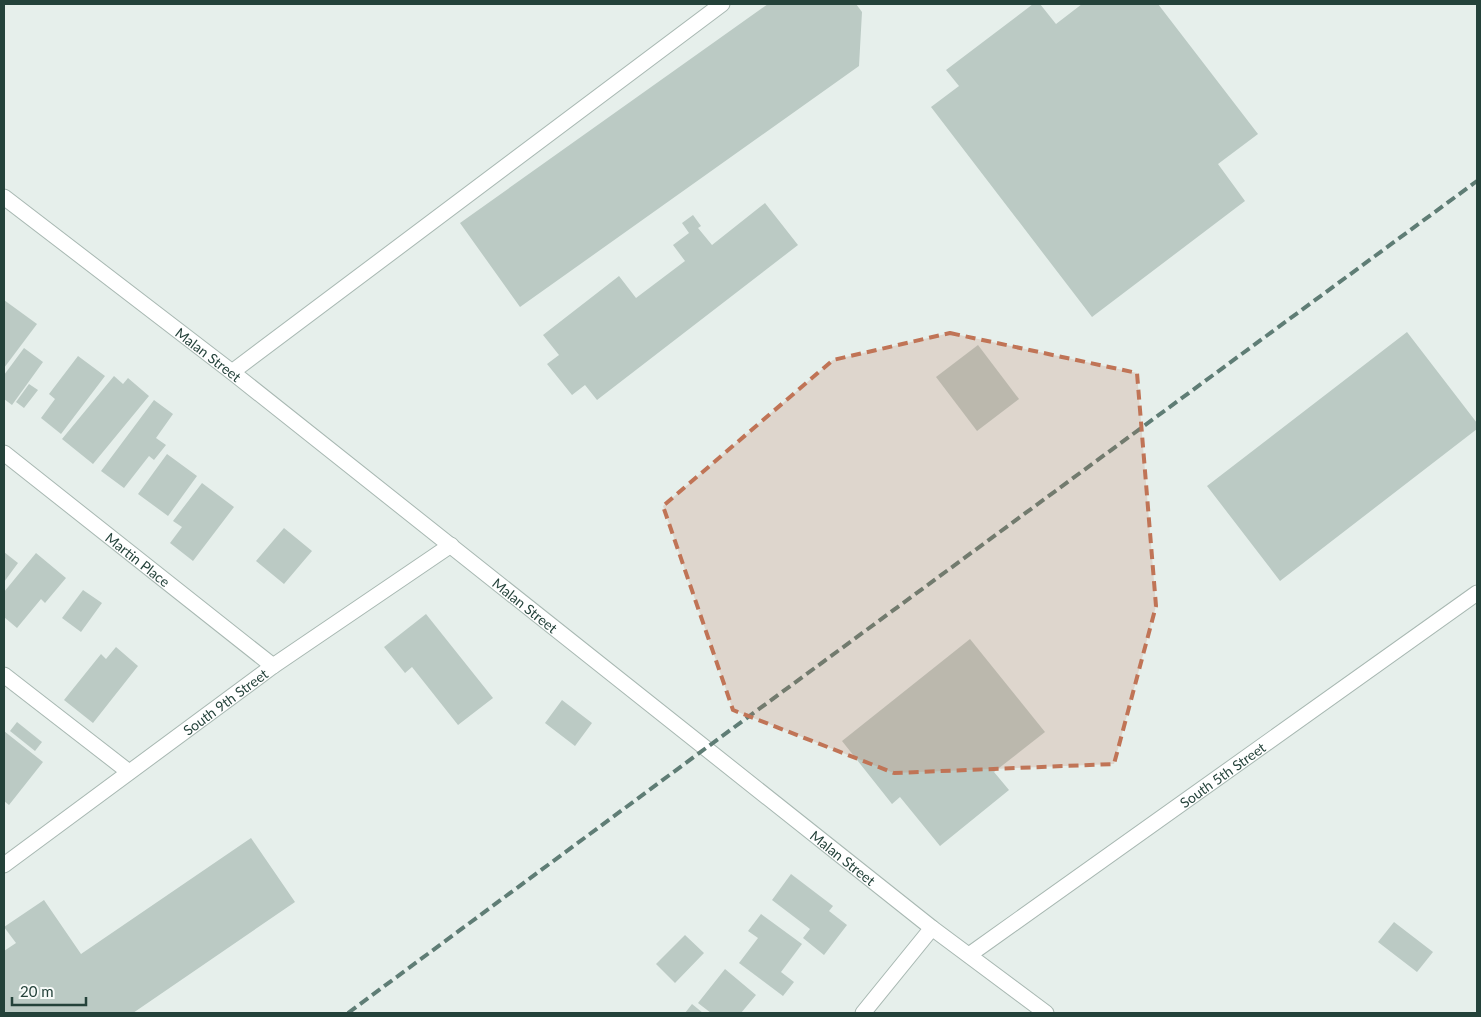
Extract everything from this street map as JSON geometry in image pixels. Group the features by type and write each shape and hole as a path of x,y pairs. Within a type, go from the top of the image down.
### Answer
{"street":[{"path":"232,372 722,4"},
{"name":"Malan Street","path":"4,197 232,372 932,928 1046,1013"},
{"name":"Martin Place","path":"4,453 273,666"},
{"name":"South 9th Street","path":"4,865 273,666 451,545"},
{"name":"South 5th Street","path":"968,955 1477,593"},
{"path":"4,675 129,772"},
{"path":"863,1013 932,928"}],"highlighted area":[{"path":"950,333 1137,373 1156,606 1114,764 894,773 733,710 663,506 833,360"}],"building":[{"path":"768,4 856,4 862,12 859,66 520,307 460,223"},
{"path":"1033,4 1040,4 1056,24 1082,4 1158,4 1258,134 1218,164 1245,201 1092,317 931,107 959,86 946,70"},
{"path":"765,203 798,245 597,400 585,385 572,395 547,364 559,355 543,335 619,276 636,298 685,261 673,245 689,233 682,223 693,215 701,226 698,228 712,245"},
{"path":"4,300 37,324 4,368"},
{"path":"1407,332 1477,423 1477,429 1280,581 1207,486"},
{"path":"978,345 1019,399 977,431 936,377"},
{"path":"24,348 43,362 12,405 4,399 4,375"},
{"path":"78,356 105,376 61,434 41,418 55,399 49,394"},
{"path":"114,376 123,384 128,378 149,396 93,464 62,439"},
{"path":"29,384 38,390 24,408 16,402"},
{"path":"154,400 173,414 156,438 166,445 154,460 149,456 124,488 101,471"},
{"path":"167,454 197,476 168,516 138,494"},
{"path":"202,483 234,507 193,561 170,543 182,527 173,521"},
{"path":"284,528 312,551 284,584 256,561"},
{"path":"4,552 18,563 4,582"},
{"path":"36,553 66,578 45,603 41,599 17,628 4,617 4,592"},
{"path":"83,590 102,603 81,632 62,618"},
{"path":"426,614 493,698 458,725 412,667 405,673 384,647"},
{"path":"970,639 1045,732 994,772 1009,790 940,846 900,797 892,804 842,741"},
{"path":"116,647 138,666 93,723 64,700 101,654 106,659"},
{"path":"562,700 592,723 575,746 545,723"},
{"path":"17,722 42,742 35,751 10,731"},
{"path":"4,731 43,762 9,805 4,801"},
{"path":"251,838 295,902 133,1013 4,1013 4,951 16,943 4,927 44,900 81,954"},
{"path":"791,874 833,906 829,911 847,925 824,955 803,938 810,929 772,900"},
{"path":"761,914 802,944 781,972 794,982 783,996 739,963 758,938 748,931"},
{"path":"1394,922 1433,952 1417,972 1378,942"},
{"path":"685,935 704,953 675,983 656,964"},
{"path":"725,969 756,995 741,1013 711,1013 698,1003"},
{"path":"692,1004 703,1013 685,1013"}],"railway":[{"path":"348,1013 1477,181"}]}
